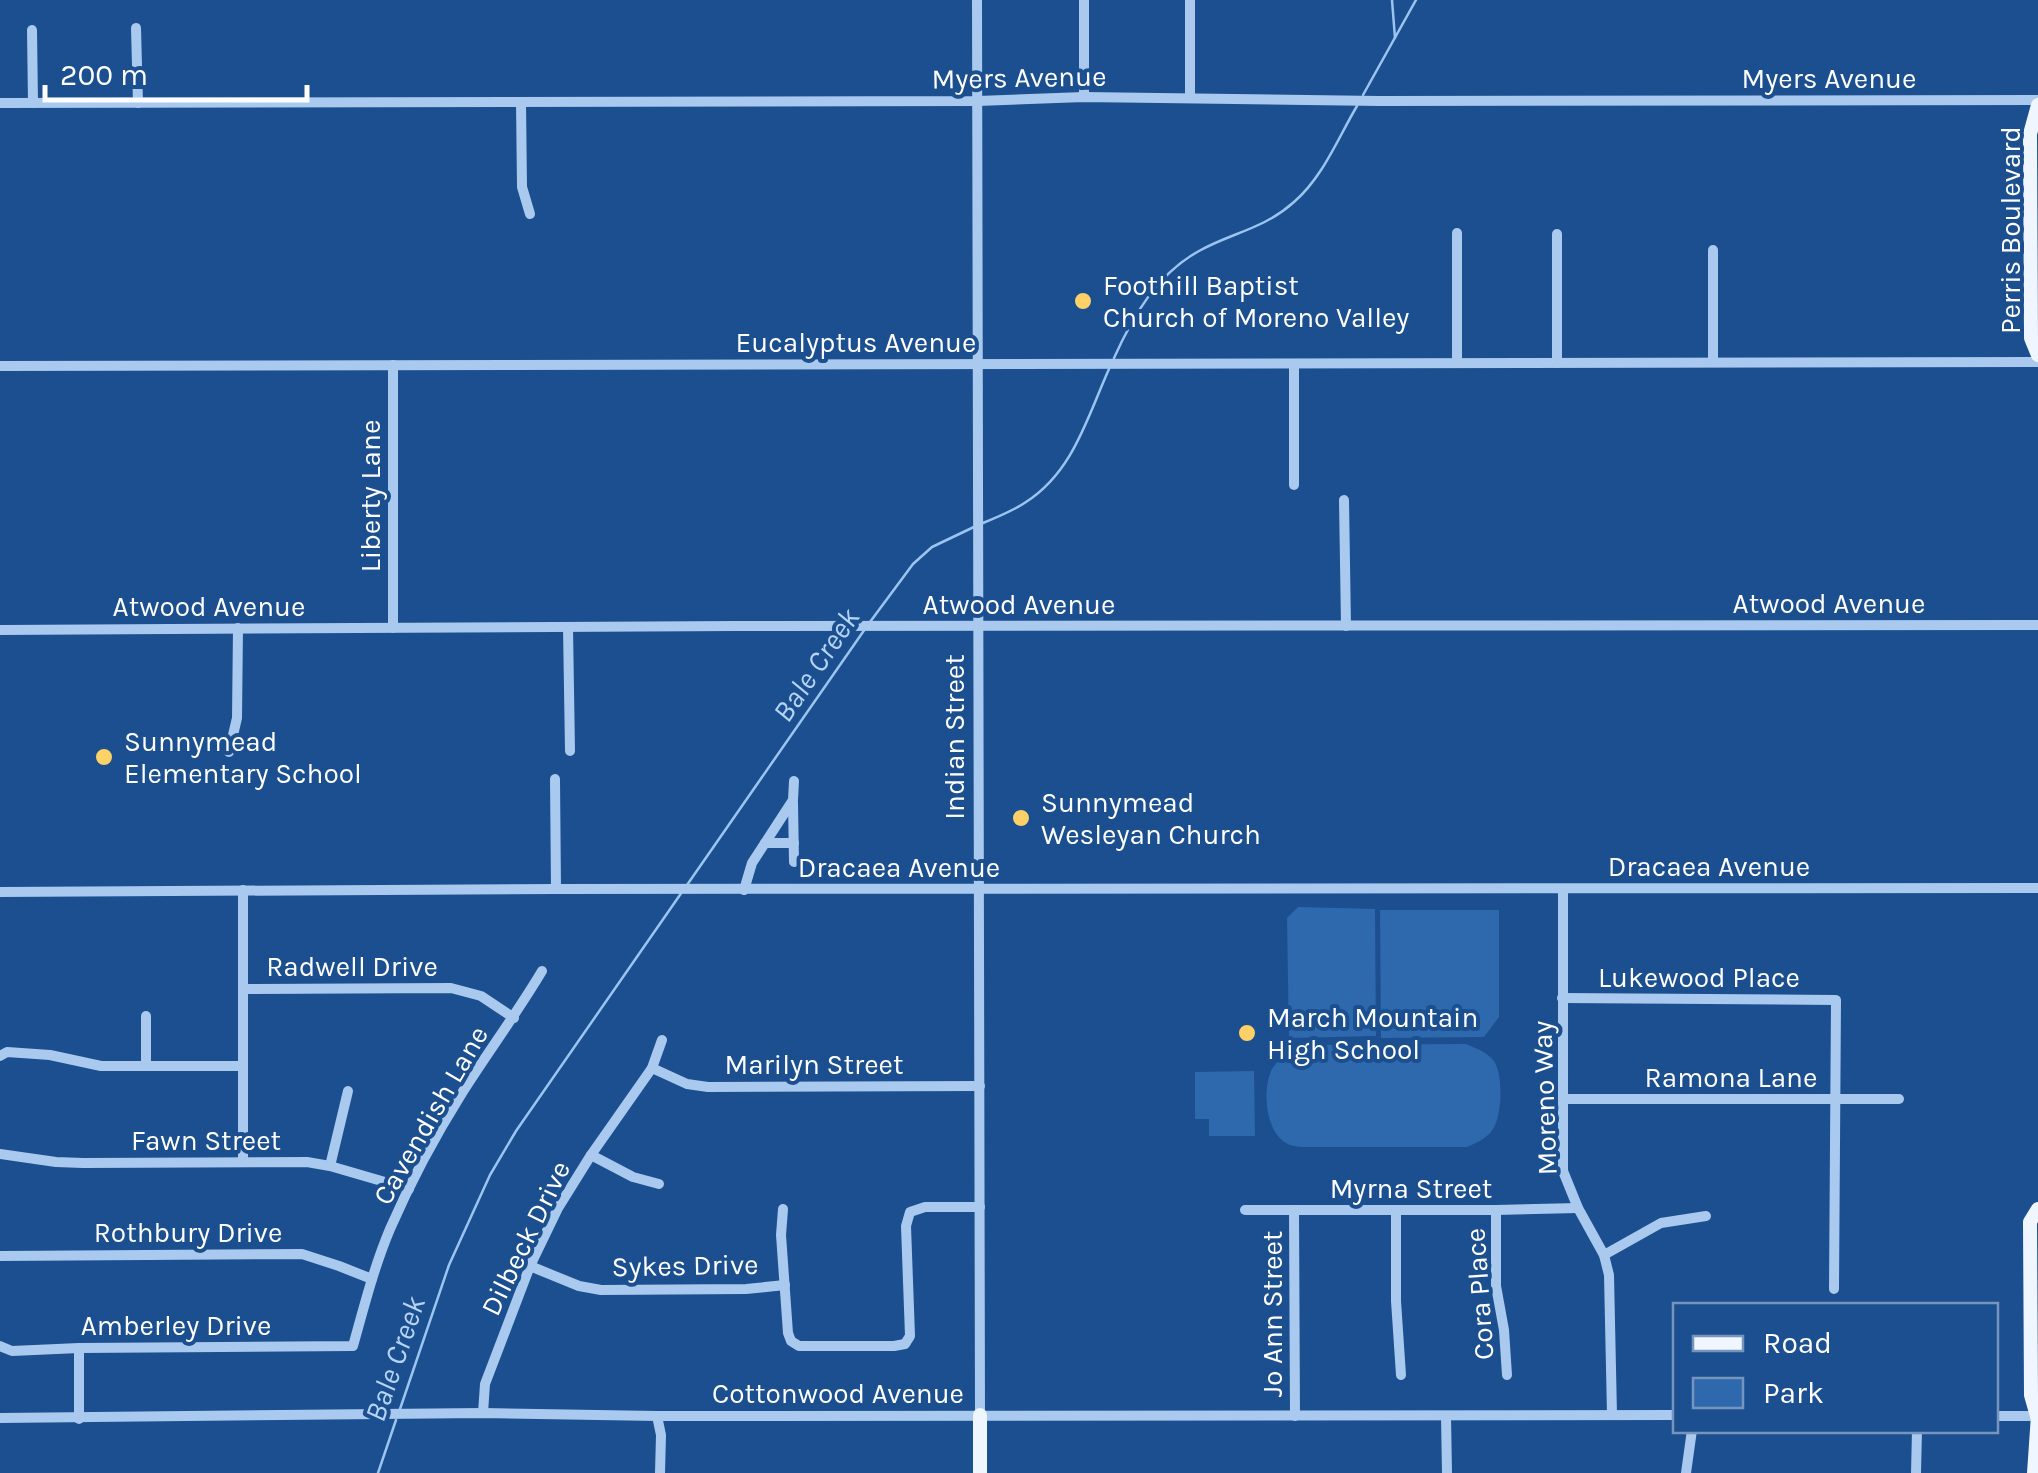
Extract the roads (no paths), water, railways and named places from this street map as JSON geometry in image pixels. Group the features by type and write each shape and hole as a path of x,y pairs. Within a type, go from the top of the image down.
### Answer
{"main road":[{"name":"Perris Boulevard","path":"2038,102 2030,134 2031,338 2038,359"},
{"path":"2034,1473 2038,1416 2031,1395 2030,1222 2038,1209"},
{"name":"Indian Street","path":"980,1414 980,1473"}],"street":[{"name":"Indian Street","path":"978,0 980,1414"},
{"path":"1084,0 1084,98"},
{"path":"1190,0 1190,98"},
{"path":"136,28 138,103"},
{"path":"32,30 32,103"},
{"name":"Myers Avenue","path":"0,103 1084,98 2038,102"},
{"path":"521,102 522,187 530,214"},
{"path":"1457,233 1457,363"},
{"path":"1557,234 1557,363"},
{"path":"1713,250 1713,362"},
{"name":"Eucalyptus Avenue","path":"0,366 2038,359"},
{"name":"Liberty Lane","path":"393,364 393,628"},
{"path":"1294,364 1294,485"},
{"path":"1344,500 1346,626"},
{"path":"568,626 570,751"},
{"name":"Atwood Avenue","path":"0,630 2038,626"},
{"path":"230,752 237,718 238,628"},
{"path":"555,779 556,889"},
{"path":"794,781 794,862"},
{"path":"744,890 752,863 793,800"},
{"path":"765,844 794,843"},
{"name":"Dracaea Avenue","path":"0,892 2038,888"},
{"name":"Moreno Way","path":"1563,889 1563,1171 1604,1254 1609,1274 1612,1416"},
{"path":"242,890 244,1162"},
{"name":"Cavendish Lane","path":"353,1346 372,1279 408,1189 461,1094 542,971"},
{"name":"Radwell Drive","path":"243,989 452,988 481,996 514,1018"},
{"name":"Lukewood Place","path":"1562,998 1836,1000 1836,1100"},
{"path":"146,1016 146,1066"},
{"name":"Dilbeck Drive","path":"484,1414 485,1384 530,1266 558,1208 652,1068 662,1040"},
{"path":"0,1056 14,1052 50,1055 101,1066 243,1066"},
{"name":"Marilyn Street","path":"652,1068 687,1084 708,1087 980,1086"},
{"path":"330,1166 348,1090"},
{"name":"Ramona Lane","path":"1563,1100 1899,1100"},
{"path":"1834,1289 1836,1100"},
{"name":"Fawn Street","path":"0,1154 83,1163 307,1162 408,1189"},
{"path":"591,1155 633,1177 659,1184"},
{"path":"783,1209 781,1235 791,1342 799,1346 894,1346 905,1344 910,1336 910,1212 917,1208 980,1207"},
{"name":"Myrna Street","path":"1245,1210 1578,1208"},
{"path":"1396,1210 1401,1375"},
{"name":"Cora Place","path":"1496,1210 1496,1286 1504,1330 1506,1376"},
{"name":"Jo Ann Street","path":"1294,1211 1295,1416"},
{"path":"1604,1254 1661,1223 1706,1216"},
{"name":"Rothbury Drive","path":"0,1256 302,1254 372,1279"},
{"name":"Sykes Drive","path":"530,1266 579,1286 601,1290 785,1285"},
{"name":"Amberley Drive","path":"0,1346 12,1351 353,1346"},
{"path":"80,1348 80,1418"},
{"name":"Cottonwood Avenue","path":"0,1418 484,1414 1673,1415"},
{"path":"657,1416 660,1473"},
{"path":"1446,1416 1447,1473"},
{"path":"1998,1416 2038,1416"},
{"path":"1686,1473 1692,1433"},
{"path":"1916,1473 1917,1433"}],"waterway":[{"path":"1392,0 1395,38"},
{"name":"Bale Creek","path":"1363,95 1416,0"},
{"name":"Bale Creek","path":"1114,358 1138,312 1184,260 1271,219 1304,192 1322,169 1357,106"},
{"name":"Bale Creek","path":"983,523 1026,502 1056,475 1077,443 1109,369"},
{"name":"Bale Creek","path":"870,622 913,564 932,547 976,526"},
{"name":"Bale Creek","path":"687,885 865,629"},
{"name":"Bale Creek","path":"399,1412 449,1265 490,1175 516,1131 682,892"},
{"name":"Bale Creek","path":"378,1473 396,1420"}],"place":[{"name":"Foothill Baptist Church of Moreno Valley","path":"1083,301"},
{"name":"Sunnymead Elementary School","path":"104,757"},
{"name":"Sunnymead Wesleyan Church","path":"1021,818"},
{"name":"March Mountain High School","path":"1247,1033"}]}
